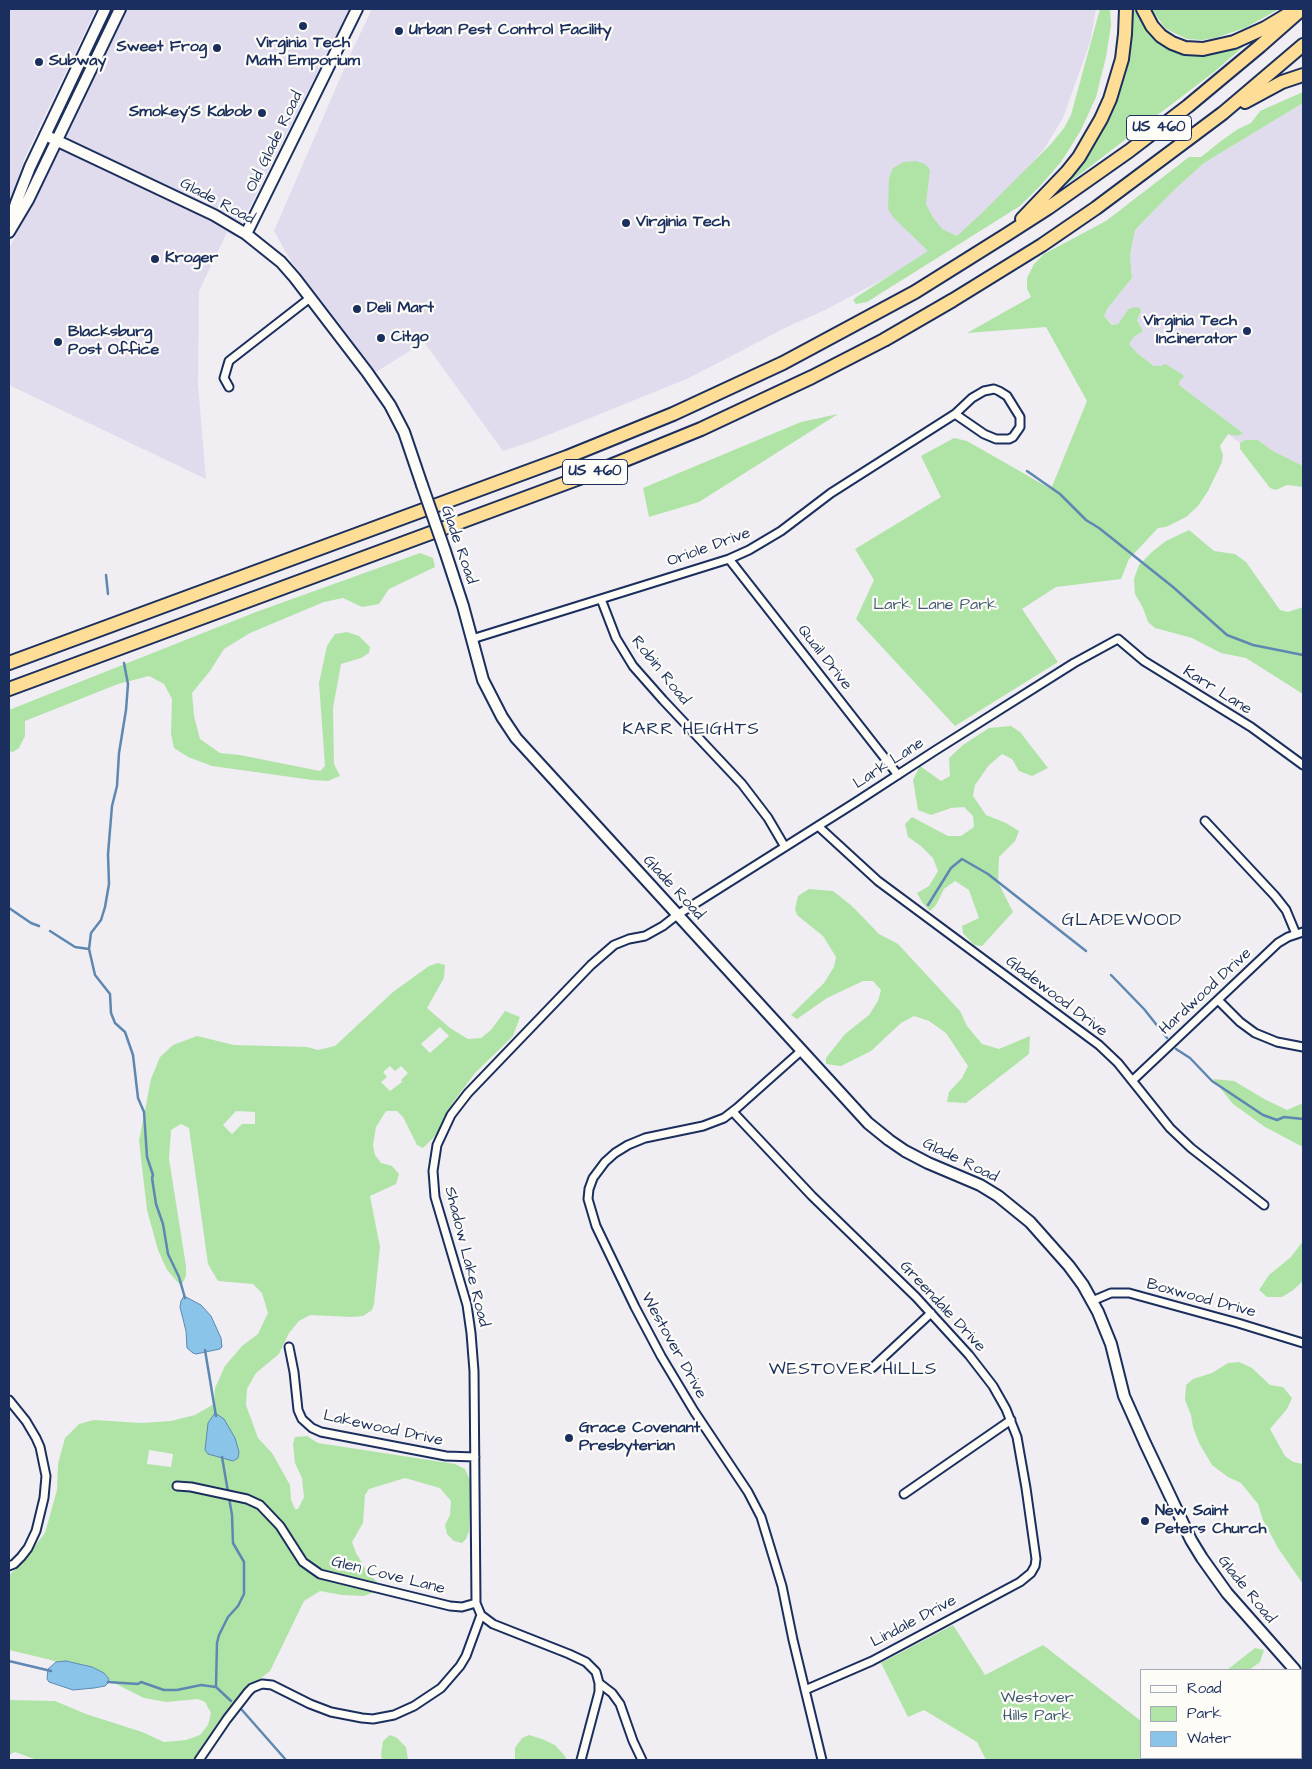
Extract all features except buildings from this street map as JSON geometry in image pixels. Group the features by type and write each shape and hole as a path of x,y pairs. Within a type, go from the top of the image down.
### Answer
{"highway":[{"path":"1006,235 1067,172 1097,127 1110,99 1122,59 1126,9"},
{"path":"1143,9 1152,26 1172,44 1185,48 1203,49 1234,42 1264,28 1297,9"},
{"name":"US 460","path":"9,663 519,475 673,414 768,370 856,325 943,275 1075,189 1221,80 1302,9"},
{"name":"US 460","path":"9,689 593,473 739,412 884,340 986,280 1096,208 1223,113 1303,45"},
{"path":"1223,113 1282,82 1303,75"}],"street":[{"path":"9,227 16,203 45,135 105,9"},
{"path":"9,232 28,200 120,9"},
{"name":"Old Glade Road","path":"246,234 357,9"},
{"name":"Glade Road","path":"45,135 214,215 246,234 281,262 367,372 390,405 404,432 445,551 479,667 490,695 516,738 868,1123 889,1140 928,1163 980,1185 1016,1210 1040,1232 1069,1266 1092,1301 1111,1344 1124,1396 1202,1558 1227,1593 1294,1669"},
{"path":"229,387 224,378 229,360 310,298"},
{"name":"Oriole Drive","path":"472,639 728,559 767,540 831,493 954,414 972,398 984,391 994,389 1007,396 1020,417 1020,427 1013,437 1009,439 996,439 984,434 954,414"},
{"name":"Quail Drive","path":"728,559 898,775"},
{"name":"Robin Road","path":"601,599 616,638 634,666 663,700 742,784 785,846"},
{"name":"Lark Lane","path":"677,915 1074,663 1118,639"},
{"name":"Karr Lane","path":"1118,639 1144,661 1250,727 1303,765"},
{"path":"1205,821 1275,896 1300,933"},
{"name":"Gladewood Drive","path":"818,826 878,881 1099,1045 1118,1062 1170,1128 1191,1148 1264,1205"},
{"name":"Shadow Lake Road","path":"481,1615 476,1603 472,1333 467,1305 435,1197 433,1171 437,1145 451,1115 468,1093 591,966 614,945 629,939 645,936 664,926 677,915"},
{"name":"Hardwood Drive","path":"1133,1080 1278,943 1300,933"},
{"path":"1218,1000 1240,1022 1255,1033 1277,1042 1303,1047"},
{"name":"Westover Drive","path":"801,1051 733,1112 711,1124 645,1138 623,1147 610,1156 596,1173 589,1190 589,1200 596,1226 660,1356 748,1492 765,1526 777,1566 822,1760"},
{"name":"Greendale Drive","path":"733,1112 812,1196 931,1312 986,1376 999,1395 1011,1420 1021,1458 1036,1559 1032,1572"},
{"name":"Boxwood Drive","path":"1092,1301 1111,1293 1129,1294 1303,1342"},
{"path":"872,1368 931,1312"},
{"name":"Lakewood Drive","path":"289,1347 298,1410 302,1419 312,1428 321,1432 446,1456 475,1457"},
{"path":"9,1400 26,1421 36,1438 40,1447 46,1476 44,1498 36,1531 22,1557 9,1566"},
{"path":"904,1494 1011,1420"},
{"name":"Glen Cove Lane","path":"177,1486 191,1487 247,1499 260,1505 280,1526 303,1562 320,1574 450,1606 462,1607 476,1603"},
{"name":"Lindale Drive","path":"805,1690 872,1661 1020,1582 1032,1572"},
{"path":"199,1760 248,1692 262,1684 272,1686 320,1708 348,1716 362,1718 394,1715 414,1706 441,1688 460,1666 471,1644 481,1615 493,1624 586,1662 596,1672 599,1692 582,1760"},
{"path":"599,1683 612,1692 620,1704 642,1760"}],"shaded area":[{"path":"9,9 96,9 25,157 9,204"},
{"path":"126,9 349,9 235,237 227,232 199,291 198,385 206,479 9,385 9,249"},
{"name":"Virginia Tech","path":"372,9 1096,9 1090,42 1063,118 1044,149 987,214 957,236 895,273 689,378 533,441 503,451 424,342 376,372 291,261 274,231"},
{"path":"1303,103 1303,466 1273,451 1258,440 1245,440 1240,443 1228,434 1237,436 1243,433 1179,385 1180,380 1161,366 1154,366 1137,353 1129,344 1134,337 1143,331 1137,320 1141,311 1131,308 1118,324 1113,325 1104,316 1107,309 1132,278 1130,255 1135,230 1204,163"}],"green space":[{"path":"1100,9 1110,9 1111,25 1106,57 1096,97 1081,130 1061,162 1020,206 867,302 856,304 853,300 858,296 928,251 893,217 888,209 889,178 893,168 904,162 916,161 925,164 930,170 926,204 942,229 957,236 1051,144 1064,128 1071,115"},
{"path":"1130,9 1138,9 1171,48 1251,40 1214,72 1050,197 1101,130"},
{"path":"1151,9 1279,9 1245,28 1215,38 1202,40 1187,39 1166,29"},
{"name":"Lark Lane Park","path":"1303,92 1303,103 1204,163 1135,230 1130,255 1132,278 1107,309 1104,316 1112,325 1118,324 1128,310 1139,307 1141,311 1137,320 1143,331 1134,337 1129,344 1154,366 1165,364 1182,374 1184,377 1180,380 1179,385 1243,433 1237,436 1228,434 1220,446 1223,455 1222,462 1208,491 1198,506 1186,517 1166,527 1158,528 1129,559 1121,579 1056,587 1022,609 1058,662 955,726 856,619 874,580 855,549 941,497 921,456 954,438 967,441 1051,489 1087,401 1046,327 967,333 1031,297 1027,289 1027,278 1034,264 1044,254 1106,221 1189,157 1201,157 1238,129 1251,123 1260,111"},
{"path":"838,414 699,502 649,517 643,488 801,422"},
{"path":"1245,440 1258,440 1273,451 1303,466 1303,487 1287,485 1276,490 1270,488 1240,449 1240,443"},
{"path":"1189,530 1214,551 1235,554 1246,562 1280,610 1288,612 1303,607 1303,694 1246,658 1221,653 1192,638 1155,628 1148,622 1135,594 1134,579 1139,565 1166,541"},
{"path":"420,553 433,558 435,567 389,589 379,604 362,607 343,598 324,602 250,633 224,649 210,671 192,693 194,716 200,739 220,753 240,755 320,771 325,766 319,683 327,646 335,634 347,632 359,636 370,647 369,653 361,658 341,664 333,708 334,764 340,776 328,781 312,780 212,766 188,757 174,748 171,734 172,699 164,684 149,676 118,684 25,721 25,736 19,748 13,752 9,751 9,710 256,612"},
{"path":"1011,726 1020,732 1048,768 1032,776 1019,771 1012,759 1002,754 989,765 975,785 973,796 986,815 1006,823 1019,831 1015,841 999,857 998,882 1013,912 982,946 974,945 963,933 962,926 979,918 969,890 955,881 944,889 936,905 930,911 922,902 917,893 929,886 938,871 933,858 908,837 905,824 912,817 948,836 961,836 974,827 973,816 964,807 951,808 931,815 918,810 913,780 920,766 941,781 950,776 949,758 963,745 989,728"},
{"path":"809,889 833,891 852,906 879,934 898,944 960,1011 967,1026 982,1044 999,1049 1030,1036 1029,1054 966,1103 947,1102 949,1092 962,1078 968,1066 946,1033 929,1021 914,1016 901,1023 871,1051 841,1066 826,1064 826,1058 845,1034 869,1015 878,1001 881,990 873,981 863,981 827,998 797,1019 791,1015 824,983 834,967 836,957 823,936 797,915 795,909 798,896"},
{"path":"438,963 445,965 444,978 427,1008 450,1028 468,1039 481,1038 491,1030 505,1011 520,1017 513,1036 475,1073 454,1101 436,1135 423,1148 417,1145 403,1117 397,1111 386,1111 376,1127 373,1145 375,1155 381,1163 392,1166 399,1174 396,1184 370,1196 380,1247 372,1310 363,1316 310,1315 299,1321 289,1333 279,1354 256,1373 247,1389 246,1405 258,1438 272,1453 290,1485 291,1500 295,1509 298,1509 304,1497 302,1478 295,1463 293,1444 295,1437 307,1436 318,1443 455,1464 465,1469 471,1482 469,1531 466,1539 462,1543 454,1541 447,1534 445,1525 450,1515 451,1501 440,1488 405,1478 369,1489 365,1495 363,1523 352,1542 368,1573 377,1582 374,1592 364,1596 320,1591 304,1601 270,1671 242,1693 212,1740 203,1760 37,1760 15,1752 9,1755 9,1700 55,1701 86,1714 142,1732 164,1742 186,1740 200,1735 208,1725 211,1713 205,1702 198,1699 166,1702 144,1698 112,1682 104,1673 92,1667 66,1661 56,1662 9,1650 9,1575 20,1565 45,1533 57,1490 58,1464 65,1438 79,1424 94,1420 141,1423 171,1421 195,1415 214,1404 215,1388 225,1366 242,1346 258,1334 268,1313 262,1293 253,1284 218,1281 208,1264 189,1128 181,1124 171,1130 169,1159 186,1266 186,1276 181,1286 167,1270 158,1250 147,1210 139,1141 151,1079 160,1057 173,1045 197,1036 234,1045 307,1047 318,1050 335,1046 393,992 429,966","holes":["440,1027 449,1036 430,1053 421,1044","390,1066 395,1071 401,1066 408,1073 401,1080 402,1082 390,1091 381,1082 387,1077 383,1072","236,1111 255,1112 255,1124 242,1124 232,1134 223,1125","149,1450 173,1454 171,1467 147,1464"]},
{"path":"1213,1079 1234,1081 1287,1110 1303,1103 1303,1147 1265,1127 1233,1104"},
{"path":"1303,1241 1303,1281 1282,1297 1267,1297 1259,1290 1269,1275 1291,1257"},
{"path":"1239,1362 1252,1368 1270,1385 1283,1387 1292,1398 1287,1409 1270,1429 1285,1456 1293,1462 1303,1464 1303,1584 1278,1548 1263,1520 1258,1504 1241,1483 1228,1477 1212,1465 1199,1443 1185,1400 1186,1385 1193,1379 1212,1373 1228,1363"},
{"name":"Westover Hills Park","path":"953,1625 985,1675 1043,1645 1140,1720 1140,1759 1302,1759 1302,1688 1303,1760 986,1760 977,1742 924,1710 908,1717 881,1663"},
{"path":"1255,1648 1264,1650 1260,1662 1250,1669 1228,1669"},
{"path":"390,1735 397,1738 406,1747 408,1760 382,1760 383,1741"},
{"path":"529,1735 555,1745 567,1760 515,1760 515,1748 522,1738"}],"water":[{"path":"184,1296 201,1305 211,1316 221,1338 222,1347 220,1349 196,1354 187,1348 186,1331 180,1307"},
{"path":"215,1413 224,1419 235,1438 239,1452 238,1458 233,1461 208,1454 205,1450 208,1423"},
{"path":"66,1661 92,1667 104,1673 109,1682 105,1686 73,1690 49,1682 47,1679 48,1669 56,1662"}],"waterway":[{"path":"1027,471 1060,494 1086,520 1099,528 1173,587 1227,635 1253,645 1303,655"},
{"path":"106,575 108,594"},
{"path":"124,663 128,684 119,753 117,786 112,806 108,854 109,884 105,907 101,920 91,933 89,949 95,975 110,994 111,1013 115,1023 125,1032 133,1055 138,1098 144,1112 147,1157 153,1175 156,1204 163,1224 168,1254 179,1277 185,1298"},
{"path":"928,905 951,868 962,859 988,874 1086,951"},
{"path":"9,908 31,923 39,926"},
{"path":"50,931 75,947 89,949"},
{"path":"1111,975 1144,1009 1167,1038"},
{"path":"1176,1049 1190,1058 1212,1081 1263,1115 1277,1120 1284,1117 1303,1119"},
{"path":"205,1350 216,1416"},
{"path":"216,1687 217,1643 219,1635 228,1617 238,1606 244,1594 244,1562 233,1543 232,1515 222,1457"},
{"path":"9,1661 51,1671"},
{"path":"108,1682 138,1684 141,1682 164,1690 177,1690 201,1685 216,1687 231,1701"},
{"path":"242,1710 286,1760"}],"place":[{"name":"Virginia Tech Math Emporium","path":"303,26"},
{"name":"Urban Pest Control Facility","path":"399,31"},
{"name":"Sweet Frog","path":"217,48"},
{"name":"Subway","path":"39,62"},
{"name":"Smokey'S Kabob","path":"262,113"},
{"name":"Virginia Tech","path":"626,223"},
{"name":"Kroger","path":"155,259"},
{"name":"Deli Mart","path":"357,309"},
{"name":"Virginia Tech Incinerator","path":"1247,331"},
{"name":"Citgo","path":"381,338"},
{"name":"Blacksburg Post Office","path":"58,342"},
{"name":"Grace Covenant Presbyterian","path":"569,1438"},
{"name":"New Saint Peters Church","path":"1145,1521"}],"district":[{"name":"KARR HEIGHTS","path":"691,730"},
{"name":"GLADEWOOD","path":"1122,921"},
{"name":"WESTOVER HILLS","path":"853,1370"}]}
